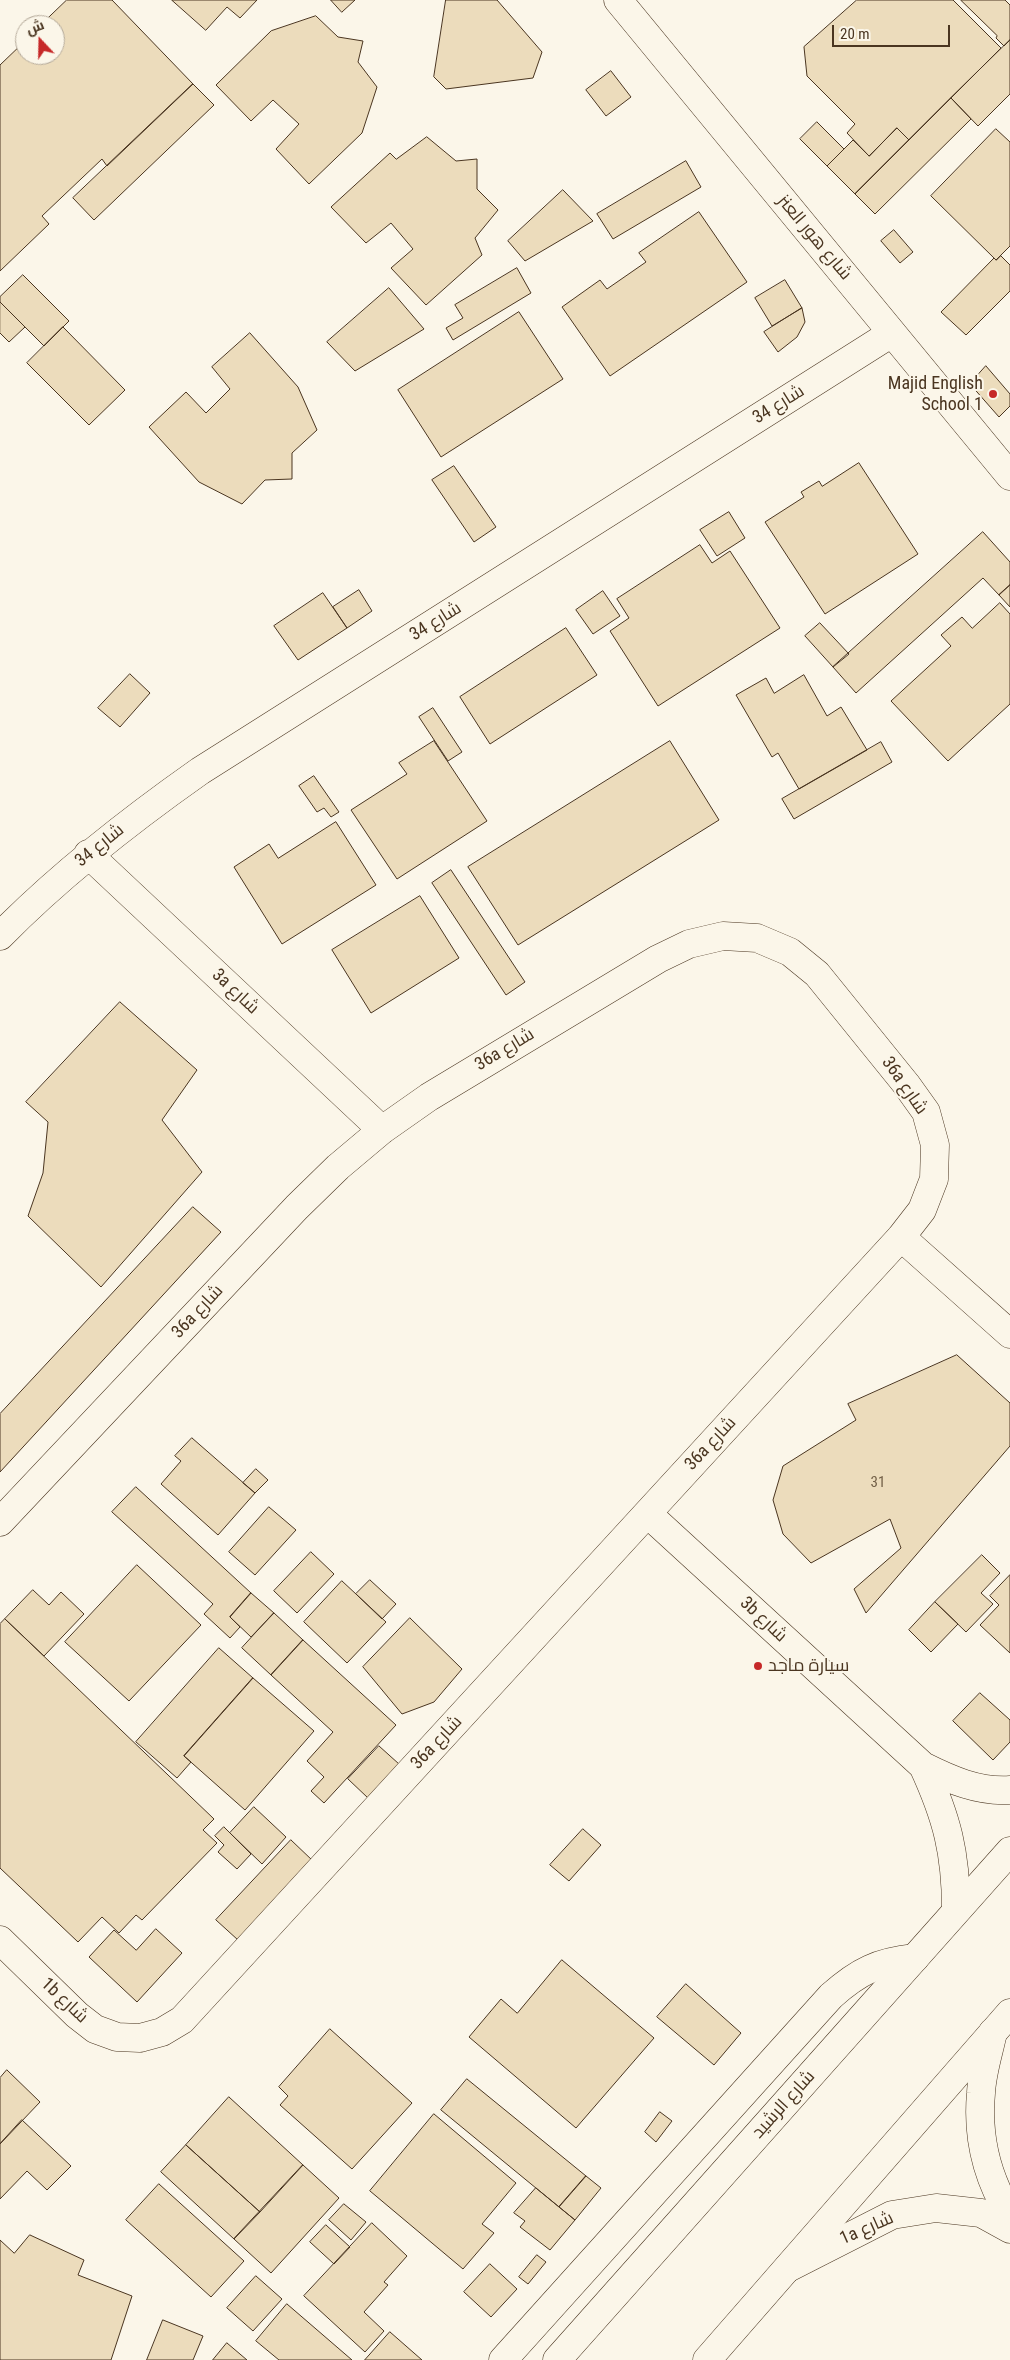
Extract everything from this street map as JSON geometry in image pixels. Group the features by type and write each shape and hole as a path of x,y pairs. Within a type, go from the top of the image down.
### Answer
{"street":[{"name":"شارع هور العنز","path":"618,0 1010,476"},
{"name":"شارع 34","path":"0,936 31,905 88,854 143,811 200,771 892,333"},
{"name":"3a شارع","path":"88,854 382,1130"},
{"name":"36a شارع","path":"0,1522 297,1207 338,1167 382,1130 428,1097 477,1066 658,959 689,944 723,936 757,938 790,952 817,974 906,1084 926,1112 935,1145 934,1178 922,1210 901,1237 182,2020 162,2032 140,2038"},
{"path":"901,1237 1010,1334"},
{"name":"3b شارع","path":"648,1514 923,1766 959,1784 999,1791 1010,1790"},
{"name":"3b شارع","path":"923,1766 939,1800 950,1835 956,1872 956,1910"},
{"name":"شارع الرشيد","path":"558,2360 1010,1851"},
{"name":"1b شارع","path":"0,1940 77,2016 96,2030 117,2037 140,2038"},
{"path":"503,2360 831,1996 848,1980 869,1968 892,1960 915,1958"},
{"path":"1002,2022 980,2092 980,2130 988,2168 1010,2215"},
{"path":"707,2360 1002,2022"},
{"name":"1a شارع","path":"786,2269 892,2215 936,2208 981,2213 1010,2229"}],"building":[{"path":"67,0 112,0 193,84 107,166 102,159 42,216 49,224 0,271 0,65 15,51 15,65 65,65 65,15 51,15"},
{"path":"172,0 257,0 240,18 227,7 206,30"},
{"path":"331,0 355,0 342,12"},
{"path":"446,0 497,0 542,52 533,78 446,89 434,77"},
{"path":"857,0 953,0 1001,48 909,140 897,128 869,156 847,133 855,124 807,76 804,47"},
{"path":"961,0 1005,0 1010,5 1010,40 1004,46 996,38 997,36"},
{"path":"316,16 338,37 363,41 358,62 377,87 362,133 309,184 276,149 299,124 273,100 251,121 216,85 271,31"},
{"path":"1010,40 1010,94 978,126 951,98"},
{"path":"611,71 631,97 606,116 586,90"},
{"path":"193,84 214,105 94,220 73,198"},
{"path":"951,98 971,119 875,214 855,194"},
{"path":"817,122 844,149 827,166 800,139"},
{"path":"897,128 909,140 855,194 827,166 853,140 869,156"},
{"path":"996,129 1010,142 1010,246 996,260 931,196"},
{"path":"427,137 456,161 477,159 477,189 498,210 475,238 482,255 426,305 391,268 413,249 391,223 366,243 331,207 390,153 396,159"},
{"path":"686,161 701,187 613,239 597,214"},
{"path":"563,190 593,221 525,261 508,241"},
{"path":"699,212 747,282 610,376 562,307 600,280 607,289 646,262 639,253"},
{"path":"894,230 913,252 900,263 881,241"},
{"path":"1001,256 1010,265 1010,291 966,335 941,312 994,258 996,260"},
{"path":"517,268 531,293 453,340 446,328 463,318 455,305"},
{"path":"23,275 69,321 44,346 0,302 0,297"},
{"path":"785,280 802,308 772,326 755,298"},
{"path":"389,288 424,329 355,371 327,342"},
{"path":"0,302 25,327 9,342 0,333"},
{"path":"802,308 805,322 797,337 778,352 764,332"},
{"path":"519,312 563,379 441,457 398,390"},
{"path":"63,327 125,390 89,425 27,363"},
{"path":"250,333 298,387 317,430 292,453 292,479 265,480 242,504 199,482 149,427 186,392 206,413 230,389 212,367"},
{"path":"986,366 1010,394 1010,406 999,417 970,384"},
{"path":"859,463 918,554 825,614 765,522 804,497 801,492 819,481 822,486"},
{"path":"454,466 496,527 474,542 432,480"},
{"path":"729,512 745,538 717,556 700,530"},
{"path":"983,532 1010,562 1010,585 999,595 983,578 856,693 833,667"},
{"path":"700,545 712,563 730,551 780,628 658,706 610,631 629,618 617,599"},
{"path":"1010,585 1010,607 999,595"},
{"path":"359,590 372,611 347,628 333,607"},
{"path":"603,591 620,616 593,634 576,610"},
{"path":"323,593 347,628 298,660 274,626"},
{"path":"1000,603 1010,614 1010,704 948,761 891,701 951,646 941,635 962,617 972,628"},
{"path":"820,623 849,654 833,667 805,636"},
{"path":"566,628 597,675 490,744 460,697"},
{"path":"130,674 150,693 120,727 98,708"},
{"path":"804,675 827,716 841,707 867,750 799,789 778,753 772,757 736,695 766,678 774,693"},
{"path":"433,708 462,752 448,761 419,717"},
{"path":"434,741 487,821 397,879 351,810 407,774 399,763"},
{"path":"670,741 719,820 518,945 468,867"},
{"path":"881,742 892,762 794,819 782,799"},
{"path":"314,776 339,812 331,817 324,808 317,812 299,786"},
{"path":"336,822 376,885 282,944 234,867 269,844 278,858"},
{"path":"451,870 525,982 506,995 432,883"},
{"path":"420,896 459,958 371,1013 332,950"},
{"path":"120,1002 197,1070 162,1120 202,1172 101,1287 28,1216 43,1173 48,1122 26,1102"},
{"path":"193,1207 221,1232 0,1472 0,1414"},
{"path":"957,1355 1010,1403 1010,1446 866,1613 854,1589 901,1548 890,1519 811,1563 783,1534 773,1500 783,1466 856,1420 848,1404"},
{"path":"192,1438 255,1493 218,1535 161,1484 181,1461 175,1456"},
{"path":"256,1469 268,1480 255,1493 243,1483"},
{"path":"136,1487 251,1593 230,1617 240,1627 230,1638 204,1614 213,1604 112,1512"},
{"path":"269,1507 296,1530 255,1575 229,1552"},
{"path":"311,1552 334,1574 297,1613 274,1591"},
{"path":"982,1555 1000,1573 981,1593 993,1604 966,1632 935,1602"},
{"path":"137,1565 201,1625 129,1701 65,1642"},
{"path":"1010,1575 1010,1653 980,1625 999,1605 990,1596"},
{"path":"370,1580 396,1604 382,1619 356,1594"},
{"path":"342,1581 386,1622 347,1663 304,1622"},
{"path":"33,1590 49,1605 61,1592 84,1614 44,1656 5,1619"},
{"path":"251,1593 274,1613 251,1637 230,1617"},
{"path":"935,1602 958,1624 931,1652 909,1630"},
{"path":"274,1613 303,1640 271,1675 242,1648"},
{"path":"410,1618 462,1669 434,1702 402,1714 363,1667"},
{"path":"5,1619 214,1819 203,1830 217,1843 142,1920 136,1915 119,1933 102,1917 78,1942 0,1868 0,1624"},
{"path":"303,1640 396,1725 324,1803 311,1791 324,1777 307,1761 333,1732 271,1675"},
{"path":"219,1648 253,1678 184,1756 191,1762 177,1778 136,1742"},
{"path":"253,1678 314,1731 245,1810 184,1756"},
{"path":"980,1693 1010,1720 1010,1742 993,1760 953,1721"},
{"path":"379,1746 399,1764 368,1798 348,1779"},
{"path":"254,1807 286,1837 262,1864 230,1833"},
{"path":"224,1827 251,1854 237,1869 218,1852 224,1845 215,1836"},
{"path":"583,1829 601,1845 569,1881 550,1865"},
{"path":"291,1840 313,1861 238,1940 216,1920"},
{"path":"156,1929 182,1953 137,2002 89,1957 114,1930 136,1950"},
{"path":"562,1960 654,2038 576,2128 469,2037 501,1999 517,2013"},
{"path":"686,1984 741,2033 714,2065 657,2017"},
{"path":"330,2029 412,2103 352,2169 280,2105 288,2096 279,2087"},
{"path":"7,2070 40,2102 0,2144 0,2078"},
{"path":"467,2079 586,2176 559,2207 441,2110"},
{"path":"229,2097 303,2165 260,2212 186,2145"},
{"path":"660,2112 672,2121 656,2142 645,2132"},
{"path":"434,2114 516,2183 482,2224 494,2233 463,2269 370,2191"},
{"path":"22,2120 71,2166 47,2190 27,2171 0,2199 0,2144"},
{"path":"186,2145 260,2212 234,2239 161,2172"},
{"path":"303,2165 339,2198 271,2273 234,2239"},
{"path":"586,2176 601,2188 575,2220 559,2207"},
{"path":"159,2184 244,2261 211,2297 126,2220"},
{"path":"536,2188 575,2220 550,2250 520,2227 525,2221 514,2213"},
{"path":"344,2204 366,2222 351,2240 329,2220"},
{"path":"372,2223 407,2256 384,2282 388,2285 364,2312 384,2331 365,2352 304,2296"},
{"path":"326,2225 350,2247 334,2264 310,2242"},
{"path":"30,2235 84,2260 78,2275 132,2296 111,2360 0,2360 0,2240 14,2253"},
{"path":"537,2255 546,2262 528,2284 519,2277"},
{"path":"490,2264 517,2289 491,2317 464,2292"},
{"path":"256,2276 282,2299 253,2331 227,2308"},
{"path":"287,2304 352,2360 279,2360 256,2341"},
{"path":"163,2320 203,2336 193,2360 147,2360"},
{"path":"390,2332 422,2360 365,2360"},
{"path":"227,2343 247,2360 213,2360"}],"place":[{"name":"Majid English School 1","path":"993,394"},
{"name":"سيارة ماجد","path":"758,1666"}]}
